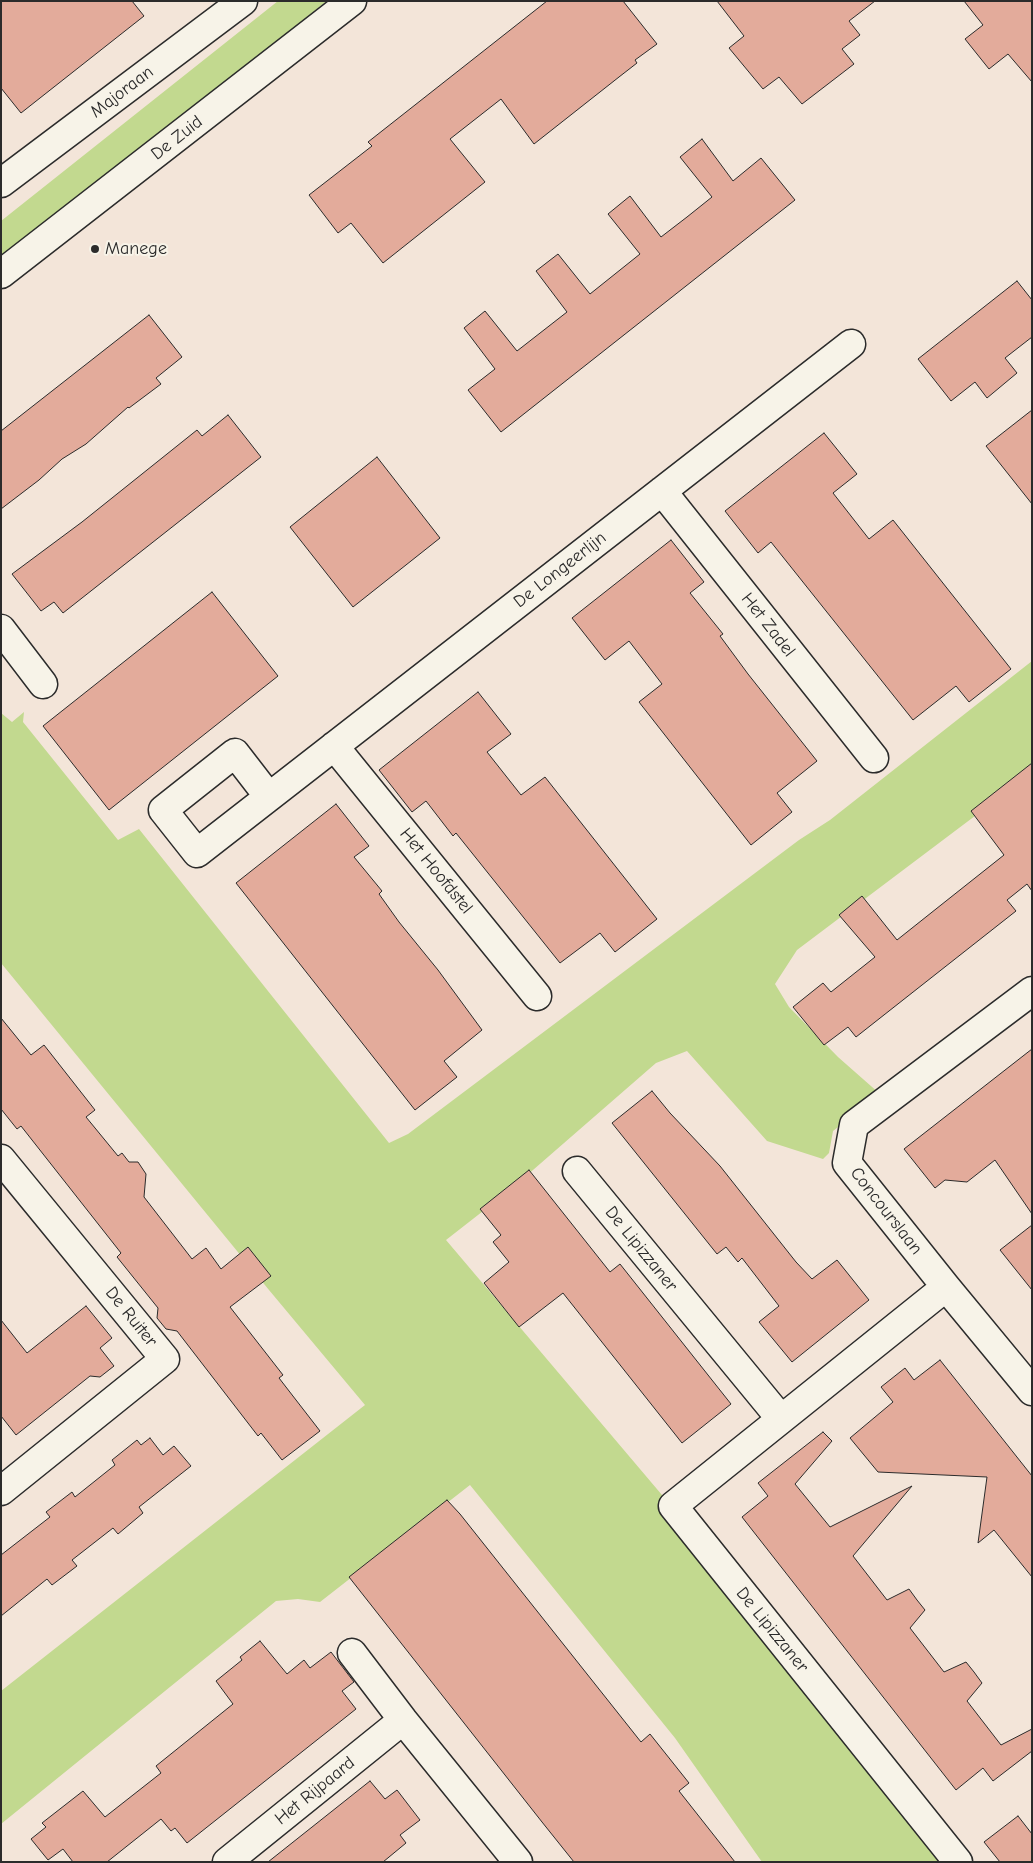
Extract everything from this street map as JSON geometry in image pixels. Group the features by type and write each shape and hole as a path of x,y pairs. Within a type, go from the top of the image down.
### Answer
{"street":[{"name":"Majoraan","path":"1,183 243,1"},
{"name":"De Zuid","path":"1,274 352,1"},
{"name":"De Longeerlijn","path":"269,797 851,344"},
{"name":"Het Zadel","path":"662,491 874,758"},
{"path":"1,629 43,684"},
{"name":"Het Hoofdstel","path":"334,746 538,996"},
{"name":"Concourslaan","path":"1032,991 854,1125 847,1163 1032,1391"},
{"name":"De Ruiter","path":"1,1158 165,1359 1,1491"},
{"name":"De Lipizzaner","path":"577,1171 781,1420"},
{"name":"De Lipizzaner","path":"946,1287 673,1506 958,1862"},
{"path":"352,1653 403,1720 518,1862"},
{"name":"Het Rijpaard","path":"227,1862 403,1720"}],"green space":[{"path":"278,1 327,1 1,261 1,221"},
{"path":"1032,661 1032,773 797,950 775,984 789,1007 838,1057 880,1094 833,1131 829,1153 823,1159 767,1141 687,1051 656,1063 510,1190 446,1240 662,1495 663,1518 948,1862 762,1862 675,1738 470,1485 320,1602 298,1599 276,1601 1,1824 1,1691 365,1405 1,963 1,713 12,722 24,712 23,722 118,840 139,829 389,1143 408,1134 799,840 830,820"}],"building":[{"path":"1,1 132,1 144,16 21,113 1,88"},
{"path":"547,1 623,1 657,44 635,60 637,63 534,144 501,99 450,139 485,182 383,263 351,223 338,233 309,195 372,146 368,142"},
{"path":"717,1 875,1 849,21 860,35 842,49 854,64 802,104 779,77 763,89 729,48 744,36"},
{"path":"964,1 1032,1 1032,82 1008,54 989,69 965,39 983,25"},
{"path":"702,139 733,181 761,158 795,200 501,432 468,390 495,369 464,328 485,311 517,351 567,312 536,271 558,254 590,294 640,254 608,214 630,196 661,237 687,217 712,197 680,157"},
{"path":"1017,281 1032,300 1032,337 1005,358 1017,373 987,398 975,382 951,401 918,359"},
{"path":"149,315 182,357 156,378 161,384 128,407 86,444 62,459 39,480 1,509 1,431"},
{"path":"1032,410 1032,504 986,446"},
{"path":"228,415 261,457 63,613 54,602 41,611 12,574 82,522 197,430 202,436"},
{"path":"824,433 857,474 833,493 869,539 893,520 1011,669 969,702 956,686 913,720 771,542 758,553 725,511"},
{"path":"377,457 440,538 353,607 290,527"},
{"path":"671,540 704,582 690,593 723,634 720,636 748,674 817,761 777,793 792,812 751,845 639,702 662,684 629,641 605,660 572,618"},
{"path":"212,592 278,676 109,810 43,726"},
{"path":"478,692 511,734 487,752 521,795 545,777 657,919 615,952 600,933 560,963 456,833 453,836 426,801 412,812 379,770"},
{"path":"1032,763 1032,891 1027,884 1007,900 1016,911 856,1037 848,1027 824,1045 793,1007 823,983 831,992 875,957 839,915 862,896 897,940 1004,855 971,811"},
{"path":"336,804 369,846 354,857 382,891 379,894 399,922 438,970 482,1030 444,1061 457,1077 415,1110 236,883"},
{"path":"1,1018 31,1055 44,1045 95,1110 86,1117 118,1156 122,1153 129,1162 138,1162 146,1174 144,1197 192,1259 206,1248 221,1269 248,1247 271,1276 230,1307 283,1375 279,1378 320,1431 282,1460 261,1433 258,1436 177,1331 166,1329 157,1318 158,1308 117,1257 121,1253 21,1126 17,1129 1,1109"},
{"path":"1032,1049 1032,1214 995,1160 967,1182 945,1180 935,1188 904,1149"},
{"path":"652,1091 720,1166 796,1262 812,1279 837,1260 869,1300 792,1362 759,1322 779,1306 742,1258 738,1262 726,1247 717,1254 612,1123"},
{"path":"529,1170 610,1272 620,1264 731,1404 682,1443 563,1293 519,1327 484,1283 509,1262 493,1242 501,1235 480,1209"},
{"path":"1032,1225 1032,1290 1000,1250"},
{"path":"86,1306 112,1338 100,1348 114,1366 100,1377 90,1376 16,1435 1,1416 1,1320 27,1353"},
{"path":"940,1360 1032,1476 1032,1577 994,1530 978,1543 987,1477 878,1472 850,1438 893,1402 881,1387 905,1368 914,1380"},
{"path":"823,1432 832,1441 795,1484 830,1527 912,1486 853,1556 887,1600 909,1589 925,1610 910,1628 944,1672 966,1662 974,1672 982,1683 967,1701 1001,1745 1032,1729 1032,1751 993,1781 983,1768 956,1790 742,1517 768,1496 758,1483"},
{"path":"150,1438 163,1455 174,1446 191,1466 139,1507 143,1513 118,1534 113,1528 72,1560 77,1566 52,1585 47,1579 1,1616 1,1555 50,1517 46,1512 72,1492 75,1497 115,1465 112,1460 137,1440 141,1445"},
{"path":"447,1500 641,1742 650,1734 689,1783 679,1791 735,1862 574,1862 542,1822 349,1577"},
{"path":"260,1641 287,1674 304,1660 310,1668 331,1652 354,1682 342,1691 356,1709 187,1843 175,1828 171,1831 161,1819 107,1862 73,1862 63,1849 48,1860 31,1839 46,1827 42,1823 83,1791 105,1817 161,1773 156,1766 233,1704 216,1681 242,1660 240,1657"},
{"path":"370,1781 385,1799 397,1790 420,1820 400,1835 406,1843 383,1862 268,1862"},
{"path":"1018,1816 1032,1834 1032,1862 1000,1862 984,1842"}],"place":[{"name":"Manege","path":"95,249"}]}
